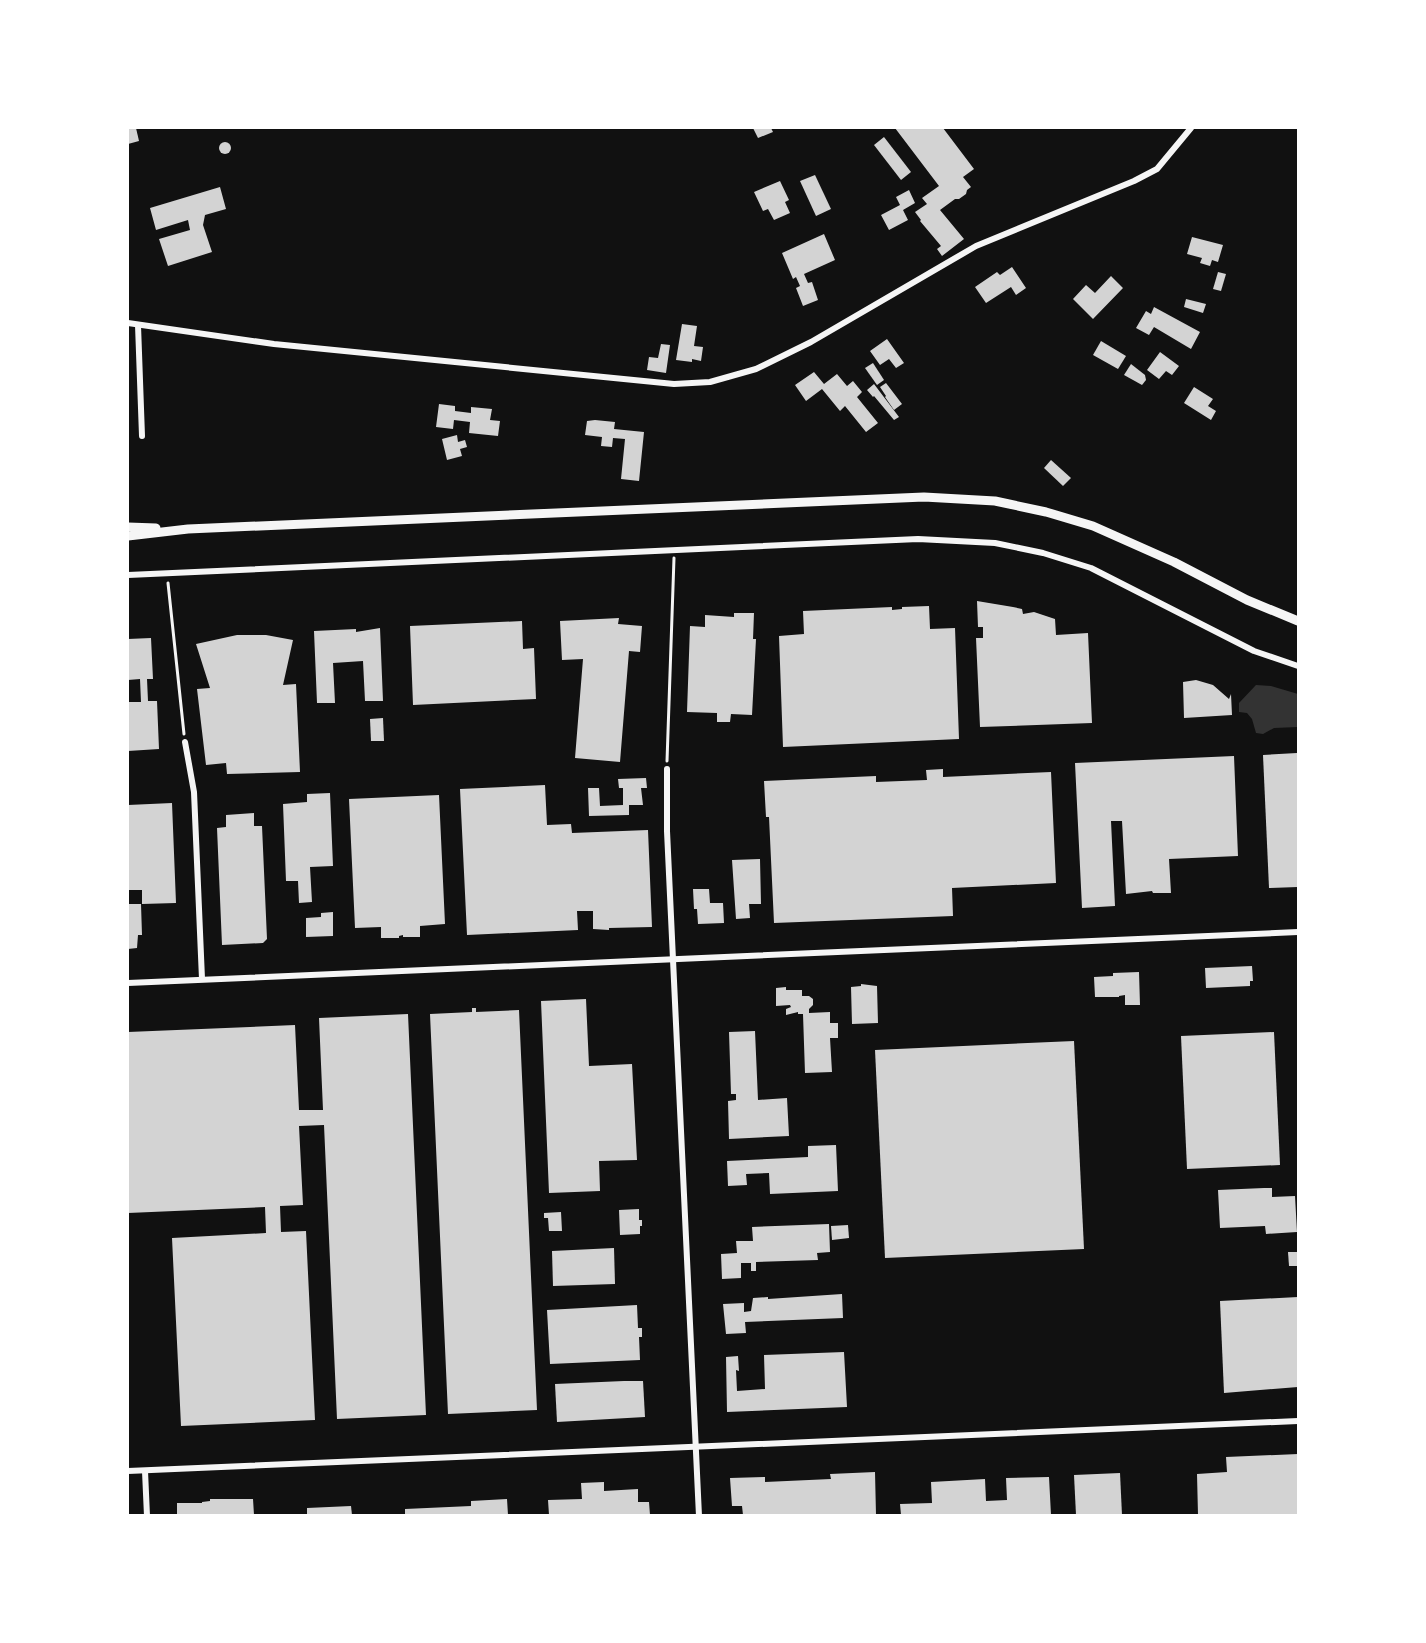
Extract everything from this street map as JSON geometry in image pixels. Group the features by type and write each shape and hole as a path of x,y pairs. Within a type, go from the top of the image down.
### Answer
{"main road":[{"path":"128,536 188,530 924,497 995,501 1046,512 1093,526 1174,562 1247,600 1299,621"},
{"path":"128,527 188,530"}],"street":[{"path":"128,323 320,349 674,384 710,381 756,369 811,342 976,246 1134,182 1157,169 1191,128"},
{"path":"138,325 142,436"},
{"path":"128,575 918,539 995,543 1043,553 1091,568 1254,651 1299,666"},
{"path":"185,742 194,792 202,980"},
{"path":"667,769 667,831 699,1515"},
{"path":"128,983 1299,932"},
{"path":"128,1472 1299,1421"},
{"path":"145,1471 147,1515"}],"path":[{"path":"667,769 674,550"},
{"path":"167,572 185,742"}],"shaded area":[{"path":"1256,685 1271,686 1298,694 1298,727 1274,728 1263,734 1256,733 1252,719 1247,713 1239,712 1239,703"}],"building":[{"path":"136,128 139,141 128,144 128,129"},
{"path":"753,128 771,128 773,132 758,138"},
{"path":"895,128 943,128 974,169 963,177 971,187 966,194 940,210 964,239 942,256 937,249 941,246 915,212 927,204 922,198 939,186"},
{"path":"884,137 911,172 901,180 874,145"},
{"path":"227,142 231,148 227,154 223,154 219,146"},
{"path":"815,175 831,209 816,216 800,181"},
{"path":"780,181 789,200 785,202 790,213 774,220 768,209 763,211 754,192"},
{"path":"220,187 226,209 205,215 203,225 212,252 168,266 159,239 190,230 188,220 156,230 150,208"},
{"path":"909,190 915,203 903,210 908,220 889,230 881,215 900,205 896,197"},
{"path":"824,234 835,260 804,274 808,283 812,282 818,300 803,306 796,288 800,286 796,277 793,279 782,253"},
{"path":"1192,237 1223,245 1218,262 1212,260 1210,266 1200,263 1202,258 1187,254"},
{"path":"1012,267 1026,288 1016,295 1011,287 986,303 975,287 997,272 1000,275"},
{"path":"1218,272 1226,274 1221,291 1213,289"},
{"path":"1111,276 1123,288 1093,319 1073,299 1086,285 1095,293"},
{"path":"1186,299 1206,304 1203,313 1184,307"},
{"path":"1154,307 1200,332 1191,349 1154,327 1149,335 1136,328 1146,311 1151,314"},
{"path":"682,324 697,326 694,346 703,347 701,361 676,360"},
{"path":"887,339 904,363 896,368 889,359 880,365 870,351"},
{"path":"1101,341 1126,356 1118,369 1093,355"},
{"path":"661,344 670,345 666,373 647,370 649,357 658,358"},
{"path":"1160,352 1179,366 1172,375 1166,371 1159,379 1147,370"},
{"path":"873,363 884,380 877,385 865,368"},
{"path":"1131,364 1145,375 1146,380 1142,385 1124,375"},
{"path":"814,372 824,384 837,374 847,386 853,381 862,392 857,397 878,423 866,432 845,406 840,411 822,389 806,401 795,385"},
{"path":"886,383 902,404 894,410 880,387"},
{"path":"874,384 899,417 894,420 867,390"},
{"path":"1194,387 1213,399 1208,406 1216,411 1211,420 1184,403"},
{"path":"439,404 455,406 455,411 471,413 471,407 492,409 490,420 500,421 498,436 469,433 470,422 454,420 453,429 436,427"},
{"path":"587,421 615,422 614,429 644,432 639,481 621,479 625,439 613,438 612,447 601,446 602,437 585,435"},
{"path":"457,435 458,442 465,440 467,447 460,449 462,456 447,460 442,439"},
{"path":"1051,460 1071,478 1063,486 1044,468"},
{"path":"977,601 1022,609 1023,614 1034,612 1055,619 1056,635 1088,633 1092,723 980,727 976,638 983,638 983,627 978,627"},
{"path":"929,606 930,629 955,628 959,739 783,747 779,636 804,634 803,611 892,607 892,610 902,609 902,607"},
{"path":"734,613 754,613 753,639 756,639 752,715 731,714 730,722 717,722 717,713 687,712 690,626 705,627 705,615 734,617"},
{"path":"619,618 618,624 642,626 640,652 629,651 620,762 575,758 583,659 562,660 560,621"},
{"path":"522,621 523,649 534,648 536,699 413,705 410,626"},
{"path":"380,628 383,701 365,701 363,661 333,663 335,703 317,703 314,631 356,629 356,632"},
{"path":"237,635 266,635 293,640 283,685 296,684 300,772 227,774 226,763 206,765 197,689 210,688 196,644"},
{"path":"151,638 153,679 147,679 148,701 157,701 159,749 128,751 128,702 141,702 140,679 128,680 128,639"},
{"path":"1196,680 1213,685 1229,699 1231,694 1232,715 1184,718 1183,682"},
{"path":"383,718 384,741 371,741 370,719"},
{"path":"1297,753 1298,887 1269,888 1263,755"},
{"path":"1234,756 1238,856 1169,859 1171,893 1153,893 1152,891 1126,894 1122,821 1111,821 1115,906 1082,908 1075,763"},
{"path":"943,769 943,777 1051,772 1056,883 952,888 953,916 774,923 769,817 766,817 764,781 876,776 876,782 927,780 926,770"},
{"path":"646,778 647,788 641,788 643,805 629,805 629,815 589,816 588,788 599,788 600,806 623,805 623,788 619,788 618,779"},
{"path":"545,785 547,825 571,824 572,833 648,830 652,927 593,929 593,911 577,911 578,930 467,935 460,789"},
{"path":"330,793 333,866 310,867 312,902 299,903 298,881 286,881 283,804 307,802 307,794"},
{"path":"439,795 445,924 420,926 420,937 403,937 403,935 399,938 381,938 381,927 355,928 349,799"},
{"path":"172,803 176,903 142,904 142,890 128,890 128,805"},
{"path":"254,813 254,826 262,826 267,939 263,943 222,945 217,828 226,827 226,815"},
{"path":"760,859 761,904 749,904 750,918 736,919 732,860"},
{"path":"693,889 709,889 710,903 723,903 724,923 698,924 697,909 694,909"},
{"path":"128,904 141,904 142,935 138,935 137,948 128,949"},
{"path":"333,912 333,936 306,937 306,918 321,917 321,913"},
{"path":"1252,966 1253,981 1250,981 1250,986 1206,988 1205,968"},
{"path":"1139,972 1140,1005 1125,1005 1125,995 1095,997 1094,977 1113,976 1113,973"},
{"path":"861,984 877,986 878,1023 852,1024 851,987 861,986"},
{"path":"786,987 786,990 802,990 802,996 809,996 813,999 809,1013 830,1012 830,1023 838,1023 838,1038 830,1038 832,1072 805,1073 803,1014 798,1014 798,1012 786,1015 786,1009 791,1007 790,1005 776,1006 776,988"},
{"path":"586,999 589,1066 632,1064 637,1160 599,1161 600,1191 549,1193 541,1001"},
{"path":"472,1008 476,1008 476,1012 519,1010 537,1410 448,1414 430,1014 472,1012"},
{"path":"408,1014 426,1415 337,1419 324,1125 299,1126 303,1205 280,1206 281,1232 306,1231 315,1420 181,1426 172,1238 266,1233 265,1207 128,1213 128,1032 295,1025 299,1110 323,1110 319,1018"},
{"path":"755,1031 758,1100 787,1098 789,1136 729,1139 728,1101 736,1100 736,1094 731,1094 729,1032"},
{"path":"1274,1032 1280,1165 1187,1169 1181,1036"},
{"path":"1074,1041 1084,1249 885,1258 875,1050"},
{"path":"836,1145 838,1191 770,1194 769,1173 746,1174 747,1185 728,1186 727,1161 808,1157 808,1146"},
{"path":"1272,1188 1272,1197 1295,1196 1297,1232 1266,1234 1265,1226 1220,1228 1218,1190"},
{"path":"639,1209 639,1220 642,1220 640,1234 620,1235 619,1210"},
{"path":"561,1212 562,1231 549,1231 548,1218 544,1218 544,1213"},
{"path":"829,1224 830,1252 817,1253 818,1260 756,1262 756,1271 751,1271 751,1263 741,1263 741,1278 722,1279 721,1254 737,1253 736,1241 753,1241 752,1227"},
{"path":"848,1225 849,1238 832,1240 831,1226"},
{"path":"614,1248 615,1284 553,1286 552,1251"},
{"path":"1288,1252 1298,1252 1298,1266 1289,1266"},
{"path":"842,1294 843,1318 745,1322 746,1333 726,1334 723,1304 744,1303 744,1312 751,1311 753,1298"},
{"path":"1298,1297 1298,1387 1224,1393 1220,1301"},
{"path":"637,1305 638,1328 642,1328 642,1337 639,1337 640,1360 550,1364 547,1310"},
{"path":"844,1352 847,1407 727,1412 726,1357 738,1356 737,1391 765,1389 764,1355"},
{"path":"643,1381 645,1417 557,1422 555,1384"},
{"path":"1298,1454 1298,1515 1198,1515 1197,1474 1227,1472 1226,1457"},
{"path":"875,1472 876,1515 743,1515 742,1506 732,1506 730,1478 765,1477 765,1482 831,1479 830,1474"},
{"path":"1120,1473 1122,1515 1076,1515 1074,1475"},
{"path":"1049,1477 1051,1515 901,1515 900,1504 932,1503 931,1482 985,1479 986,1501 1007,1500 1006,1478"},
{"path":"604,1482 604,1491 638,1489 638,1502 649,1502 650,1515 549,1515 548,1500 582,1499 581,1483"},
{"path":"210,1499 253,1499 254,1515 177,1515 177,1503 202,1503"},
{"path":"507,1499 508,1515 405,1515 405,1509 471,1506 471,1501"},
{"path":"351,1506 352,1515 307,1515 307,1508"}]}
